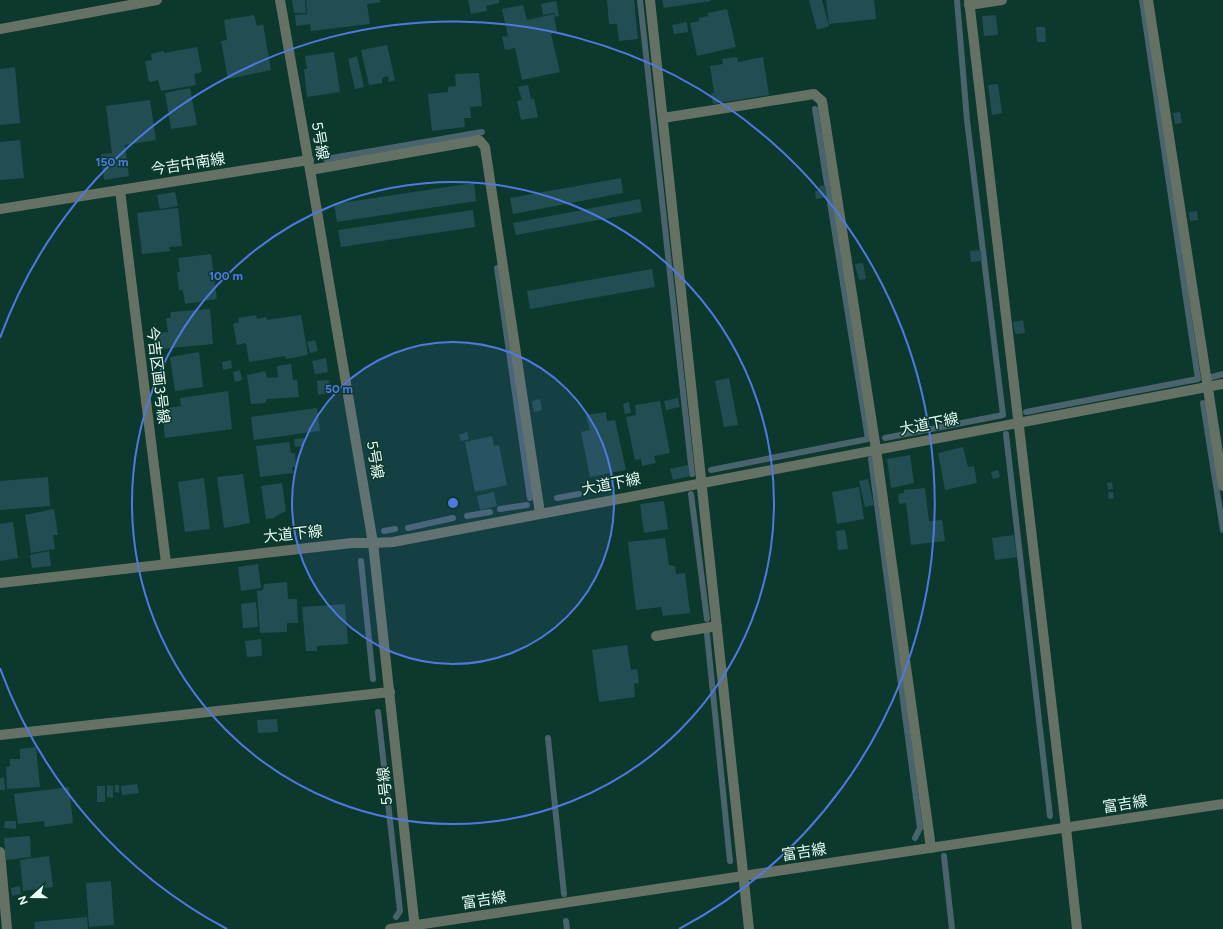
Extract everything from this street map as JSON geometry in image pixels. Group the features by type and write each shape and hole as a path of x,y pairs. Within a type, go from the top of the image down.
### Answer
{"street":[{"path":"0,29 156,0"},
{"name":"5号線","path":"280,0 310,165 373,543 415,927"},
{"path":"650,0 749,929"},
{"path":"1002,0 969,3 1077,929"},
{"path":"1148,0 1223,486"},
{"path":"663,118 814,94 822,101 876,449 931,848"},
{"name":"今吉中南線","path":"0,209 120,190 310,165 479,140 485,147 540,513"},
{"name":"今吉区画3号線","path":"120,190 166,564"},
{"name":"大道下線","path":"0,583 352,543 393,542 701,482 1223,384"},
{"path":"656,636 717,626"},
{"path":"0,735 390,692"},
{"name":"富吉線","path":"390,929 415,927 1223,804"},
{"path":"0,852 7,929"}],"building":[{"path":"292,0 305,0 306,13 294,13"},
{"path":"306,0 380,0 381,2 367,4 370,24 311,31 310,24 296,26 295,15 307,14"},
{"path":"468,0 499,0 499,3 486,6 487,11 471,14"},
{"path":"607,0 634,0 638,39 619,41 617,24 609,24"},
{"path":"662,0 710,0 711,1 664,8"},
{"path":"809,0 822,0 829,26 817,30"},
{"path":"826,0 874,0 876,19 829,24"},
{"path":"556,1 559,16 556,17 554,13 543,15 541,4"},
{"path":"523,5 527,20 554,14 557,32 551,34 560,72 522,80 515,48 505,50 502,37 508,36 502,9"},
{"path":"727,9 736,47 697,56 690,23 699,21 699,18 708,16 708,13"},
{"path":"254,15 257,26 263,24 271,70 228,79 221,41 227,40 224,20"},
{"path":"996,15 998,35 984,36 982,16"},
{"path":"687,22 688,32 674,34 672,25"},
{"path":"1036,27 1045,27 1046,42 1037,42"},
{"path":"387,45 395,80 389,82 388,76 382,78 382,83 369,85 361,50"},
{"path":"197,47 202,72 194,74 196,85 161,91 158,80 149,82 145,61 152,60 151,54"},
{"path":"334,52 340,92 307,97 304,69 307,69 305,56"},
{"path":"357,56 364,87 355,89 348,59"},
{"path":"737,57 738,62 763,57 769,95 713,104 711,93 714,93 710,66 723,64 722,59"},
{"path":"15,67 20,123 0,125 0,69"},
{"path":"479,73 482,106 470,107 471,118 464,118 465,127 432,131 428,94 448,92 448,87 456,86 455,74"},
{"path":"998,84 1002,113 992,115 988,85"},
{"path":"528,85 531,99 534,99 538,117 521,120 517,101 522,100 518,87"},
{"path":"190,88 197,125 171,129 165,93"},
{"path":"150,100 156,140 125,145 129,176 104,180 101,154 112,153 106,106"},
{"path":"1180,112 1182,123 1175,124 1173,113"},
{"path":"20,140 24,178 0,180 0,142"},
{"path":"621,178 623,193 513,214 510,198"},
{"path":"474,183 476,201 337,222 334,204"},
{"path":"825,185 827,197 816,199 815,191 820,191 819,186"},
{"path":"175,192 178,206 160,209 157,195"},
{"path":"640,199 642,212 516,235 513,223"},
{"path":"178,208 182,246 169,247 170,251 142,254 137,213"},
{"path":"473,210 475,227 341,247 338,230"},
{"path":"1197,211 1198,220 1190,221 1189,212"},
{"path":"981,250 982,261 971,262 970,251"},
{"path":"211,254 217,299 185,304 183,290 179,290 177,272 180,272 178,258"},
{"path":"863,263 866,279 859,280 855,264"},
{"path":"652,269 655,287 530,309 527,291"},
{"path":"210,309 213,344 161,349 159,333 168,332 166,318 170,318 171,312"},
{"path":"256,315 257,319 266,317 267,320 301,315 308,355 286,359 285,356 249,362 246,343 237,345 233,324 239,322 238,318"},
{"path":"1023,320 1025,333 1015,334 1013,322"},
{"path":"315,340 318,351 310,353 307,342"},
{"path":"199,352 203,387 175,391 170,357"},
{"path":"326,358 328,372 315,374 312,361"},
{"path":"231,360 232,368 223,370 222,362"},
{"path":"291,364 293,380 297,380 299,397 267,399 265,403 251,404 247,375 265,371 267,378 278,377 277,366"},
{"path":"240,370 242,380 235,382 233,372"},
{"path":"729,378 738,425 724,427 715,381"},
{"path":"329,380 331,393 318,395 317,381"},
{"path":"228,391 232,429 165,438 162,409 181,406 180,398"},
{"path":"678,398 680,407 666,410 664,401"},
{"path":"540,399 542,410 534,412 532,401"},
{"path":"660,401 670,453 654,456 656,463 642,466 641,459 635,460 626,417 636,415 635,405"},
{"path":"629,402 631,413 625,414 623,404"},
{"path":"317,408 320,431 254,440 251,417"},
{"path":"606,412 607,421 615,420 626,470 590,477 581,432 590,430 586,415"},
{"path":"467,432 469,439 461,441 459,435"},
{"path":"492,436 494,446 499,445 507,485 475,492 465,442"},
{"path":"304,438 304,446 295,447 294,439"},
{"path":"289,442 291,453 295,453 296,467 292,467 293,473 260,477 256,446"},
{"path":"963,447 968,467 974,466 977,483 945,490 938,453"},
{"path":"910,455 914,483 891,488 887,459"},
{"path":"688,465 690,476 673,480 670,469"},
{"path":"998,470 1000,477 993,479 991,472"},
{"path":"243,474 250,523 224,528 217,477"},
{"path":"48,477 50,506 0,510 0,481"},
{"path":"204,478 210,529 185,532 178,482"},
{"path":"868,479 874,505 865,507 859,481"},
{"path":"1112,482 1113,489 1108,489 1107,483"},
{"path":"282,483 286,511 275,518 266,519 261,486"},
{"path":"859,487 864,519 837,524 832,492"},
{"path":"925,488 929,521 942,520 945,541 911,545 906,503 899,504 898,494 904,493 904,490"},
{"path":"494,492 497,506 480,510 477,496"},
{"path":"1108,492 1113,492 1114,498 1109,499"},
{"path":"664,501 668,529 644,533 640,504"},
{"path":"54,509 58,535 53,535 55,549 31,553 25,515"},
{"path":"13,522 18,558 0,561 0,524"},
{"path":"845,530 848,549 838,550 836,531"},
{"path":"1014,535 1017,557 995,560 992,538"},
{"path":"665,538 669,565 675,566 676,574 685,573 690,613 663,616 661,607 636,610 628,542"},
{"path":"49,551 51,566 32,568 30,555"},
{"path":"258,564 261,588 241,591 238,567"},
{"path":"287,582 288,599 297,599 298,623 287,623 287,632 260,633 257,591 263,590 264,584"},
{"path":"256,602 258,627 243,628 241,604"},
{"path":"345,604 348,644 317,646 317,651 306,651 302,607"},
{"path":"261,639 262,656 247,657 245,641"},
{"path":"627,645 631,670 637,669 639,683 634,684 635,697 599,702 592,650"},
{"path":"277,719 278,732 258,733 257,720"},
{"path":"36,747 40,787 7,789 6,767 10,766 10,759 20,759 20,749"},
{"path":"4,777 5,790 0,790 0,778"},
{"path":"137,784 139,793 122,795 121,786"},
{"path":"107,785 113,786 113,798 107,797"},
{"path":"115,785 119,785 119,793 115,792"},
{"path":"97,786 105,786 105,802 97,802"},
{"path":"69,787 73,823 45,827 44,821 18,824 14,794"},
{"path":"5,821 16,821 16,829 4,828"},
{"path":"30,836 31,857 6,860 4,838"},
{"path":"49,856 53,887 23,891 20,860"},
{"path":"111,881 114,925 89,927 86,883"},
{"path":"20,886 21,894 12,896 11,888"},
{"path":"87,917 88,929 35,929 34,922"}],"waterway":[{"path":"640,0 692,474"},
{"path":"885,438 1003,415 967,120 957,0"},
{"path":"1026,412 1198,379 1142,0"},
{"path":"711,470 868,439 815,109"},
{"path":"326,159 482,132"},
{"path":"497,268 530,498"},
{"path":"1212,377 1223,374"},
{"path":"1203,403 1223,530"},
{"path":"1006,434 1050,816"},
{"path":"871,459 920,828 915,838"},
{"path":"557,498 579,494"},
{"path":"691,494 707,619"},
{"path":"500,509 527,505"},
{"path":"467,516 490,512"},
{"path":"408,528 453,518"},
{"path":"384,531 395,529"},
{"path":"361,561 373,679"},
{"path":"707,634 730,861"},
{"path":"378,712 400,911 396,917"},
{"path":"548,738 564,894"},
{"path":"944,856 952,929"},
{"path":"566,921 567,929"}]}
